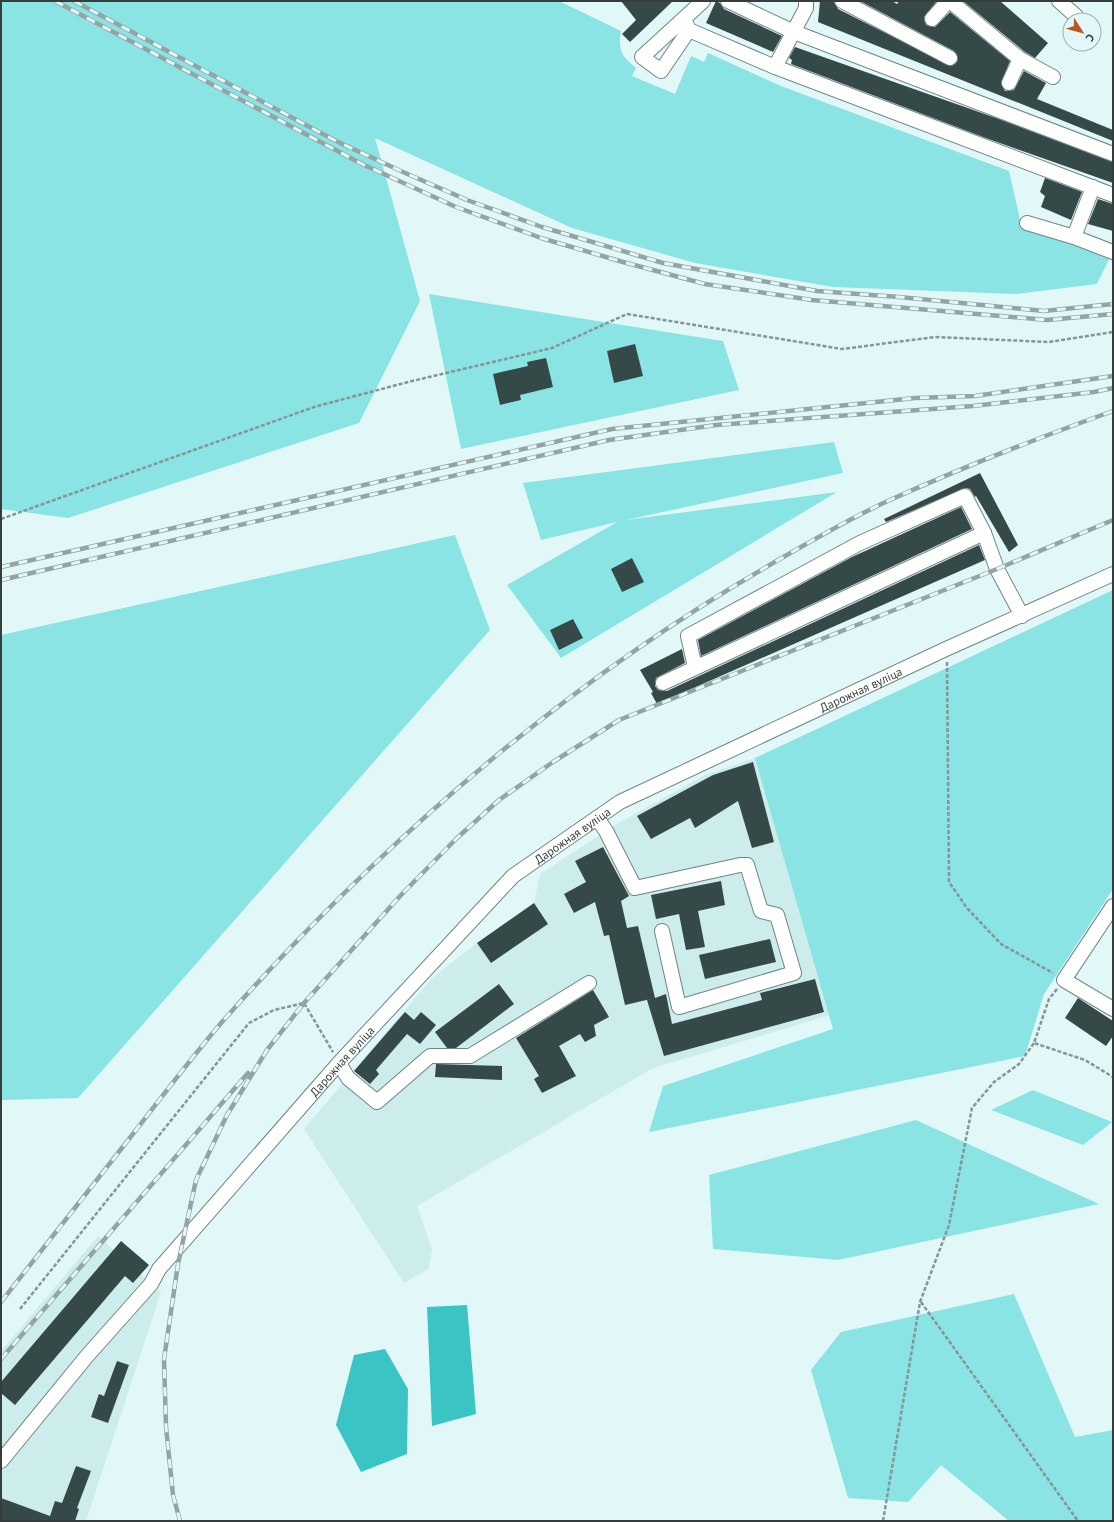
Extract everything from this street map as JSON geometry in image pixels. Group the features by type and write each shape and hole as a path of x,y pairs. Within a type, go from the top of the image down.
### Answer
{"street":[{"path":"703,1 686,24 776,67 1113,195"},
{"path":"728,1 794,32 1113,154"},
{"path":"776,67 806,8 806,1"},
{"path":"842,1 950,58"},
{"path":"932,19 949,1 1020,58 1053,77"},
{"path":"1059,1 1071,12"},
{"path":"1009,83 1020,58"},
{"path":"1074,237 1093,187"},
{"path":"1027,223 1074,237 1113,252"},
{"path":"695,668 688,636 860,543 965,496 984,533 997,569 1022,616"},
{"path":"663,683 984,533"},
{"name":"Дарожная вуліца","path":"1,1461 87,1356 151,1284 159,1269 339,1063 512,876 620,802 946,649 1113,574"},
{"path":"598,818 635,888 740,865 747,865 762,910 777,915 794,973 679,1007 662,931"},
{"path":"1113,906 1064,980 1113,1009"},
{"path":"339,1063 348,1078 377,1102 430,1056 470,1056 589,983"}],"path":[{"path":"1,519 314,407 408,382 552,348 627,314 842,349 935,337 1050,342 1113,332"},
{"path":"883,1521 920,1302 949,1225 972,1108 994,1082 1019,1064 1034,1043 1049,999 1064,980 1000,944 967,908 949,882 946,649"},
{"path":"20,1309 248,1023 274,1010 304,1003 339,1063"},
{"path":"1034,1043 1085,1060 1113,1077"},
{"path":"920,1302 1078,1521"}],"shaded area":[{"path":"1,1 559,1 621,31 620,48 627,60 636,68 632,76 675,94 691,56 704,62 708,53 781,86 1009,171 1022,228 1067,237 1111,255 1097,284 1015,294 833,287 695,263 572,228 375,138 420,301 359,423 68,518 1,509"},
{"path":"429,294 723,341 739,390 461,449"},
{"path":"834,442 843,473 626,520 837,492 561,658 507,585 617,522 541,540 523,483"},
{"path":"455,535 490,630 78,1098 1,1100 1,635"},
{"path":"1113,590 1113,889 1044,994 1025,1056 649,1132 663,1086 833,1029 755,758"},
{"path":"755,758 834,1014 653,1068 417,1206 432,1249 429,1269 404,1283 304,1129 432,978 477,943 534,903 540,874 615,825 705,775"},
{"path":"1033,1090 1112,1122 1083,1145 991,1110"},
{"path":"916,1120 1099,1204 838,1260 713,1249 709,1175"},
{"path":"98,1236 161,1292 86,1521 1,1521 1,1351"},
{"path":"1014,1294 1075,1437 1113,1430 1113,1521 1009,1521 941,1465 908,1502 848,1498 811,1370 841,1332"},
{"path":"467,1305 476,1414 432,1426 427,1307"},
{"path":"385,1349 408,1389 407,1454 361,1472 336,1425 354,1355"}],"building":[{"path":"621,1 673,1 630,42 622,34 636,20"},
{"path":"716,1 720,3 724,9 782,36 773,52 706,23"},
{"path":"820,1 834,1 838,9 951,66 957,62 958,58 954,51 860,1 892,1 897,4 899,1 937,1 924,17 926,25 935,27 950,12 1010,61 1001,83 1005,91 1014,90 1024,71 1046,83 1037,99 1113,130 1113,141 818,22"},
{"path":"963,1 1000,1 1048,43 1035,58 1025,52"},
{"path":"795,47 996,118 1113,162 1113,183 983,137 791,64 792,60 789,58"},
{"path":"1045,178 1082,192 1071,220 1041,207 1045,196 1040,192"},
{"path":"1098,199 1113,204 1113,231 1088,224"},
{"path":"635,344 643,376 614,383 607,351"},
{"path":"546,358 553,387 520,395 521,400 500,405 493,374 528,366 527,362"},
{"path":"980,473 1018,545 1009,552 976,496 975,497 970,489 966,488 886,522 884,519"},
{"path":"961,507 972,529 701,656 698,640 852,557"},
{"path":"979,545 985,560 657,704 651,693 653,692 640,670 682,649 685,663 656,678 655,686 658,690 667,691"},
{"path":"632,558 644,582 622,592 611,569"},
{"path":"573,619 583,638 559,650 550,630"},
{"path":"753,762 774,842 752,848 738,801 695,828 690,818 651,839 637,816 713,775"},
{"path":"603,847 629,896 621,901 627,928 638,926 655,998 625,1005 609,935 604,936 595,902 574,913 564,894 586,882 575,861"},
{"path":"721,881 725,905 698,911 705,947 686,950 679,914 656,919 651,895"},
{"path":"534,903 548,924 491,963 477,943"},
{"path":"770,939 776,962 705,979 699,955"},
{"path":"815,979 824,1012 664,1056 647,1000 666,994 672,1024 762,1000 760,993"},
{"path":"499,984 514,1004 456,1048 447,1048 435,1032"},
{"path":"593,990 609,1017 594,1025 596,1036 585,1042 580,1034 559,1046 576,1076 542,1093 534,1079 539,1076 516,1038"},
{"path":"1078,998 1113,1021 1113,1036 1106,1046 1065,1018"},
{"path":"405,1012 414,1020 421,1012 436,1025 420,1044 407,1034 376,1070 379,1074 370,1084 354,1071"},
{"path":"436,1064 502,1066 502,1080 435,1077"},
{"path":"121,1241 149,1265 133,1283 125,1276 15,1405 1,1393 1,1382"},
{"path":"117,1361 129,1365 108,1423 91,1417 99,1394 104,1396"},
{"path":"76,1466 91,1471 77,1508 79,1509 75,1521 1,1521 1,1498 50,1516 55,1501 62,1503"}],"railway":[{"path":"55,1 362,164 456,207 541,238 705,284 812,300 1047,320 1113,314"},
{"path":"74,1 336,141 403,172 467,200 542,227 663,263 817,291 899,297 1044,311 1113,304"},
{"path":"1,567 612,429 915,398 975,396 1113,376"},
{"path":"1,580 609,440 716,425 973,406 1094,392 1113,388"},
{"path":"1,1302 200,1049 222,1022 282,956 345,892 410,831 477,772 546,716 618,662 692,612 843,523 874,507 973,464 1113,411"},
{"path":"180,1521 173,1495 166,1427 164,1359 178,1264 196,1180 227,1115 267,1050 304,1003 401,895 456,839 499,800 553,762 619,720 997,569 1113,520"},
{"path":"1,1359 248,1073"}]}
